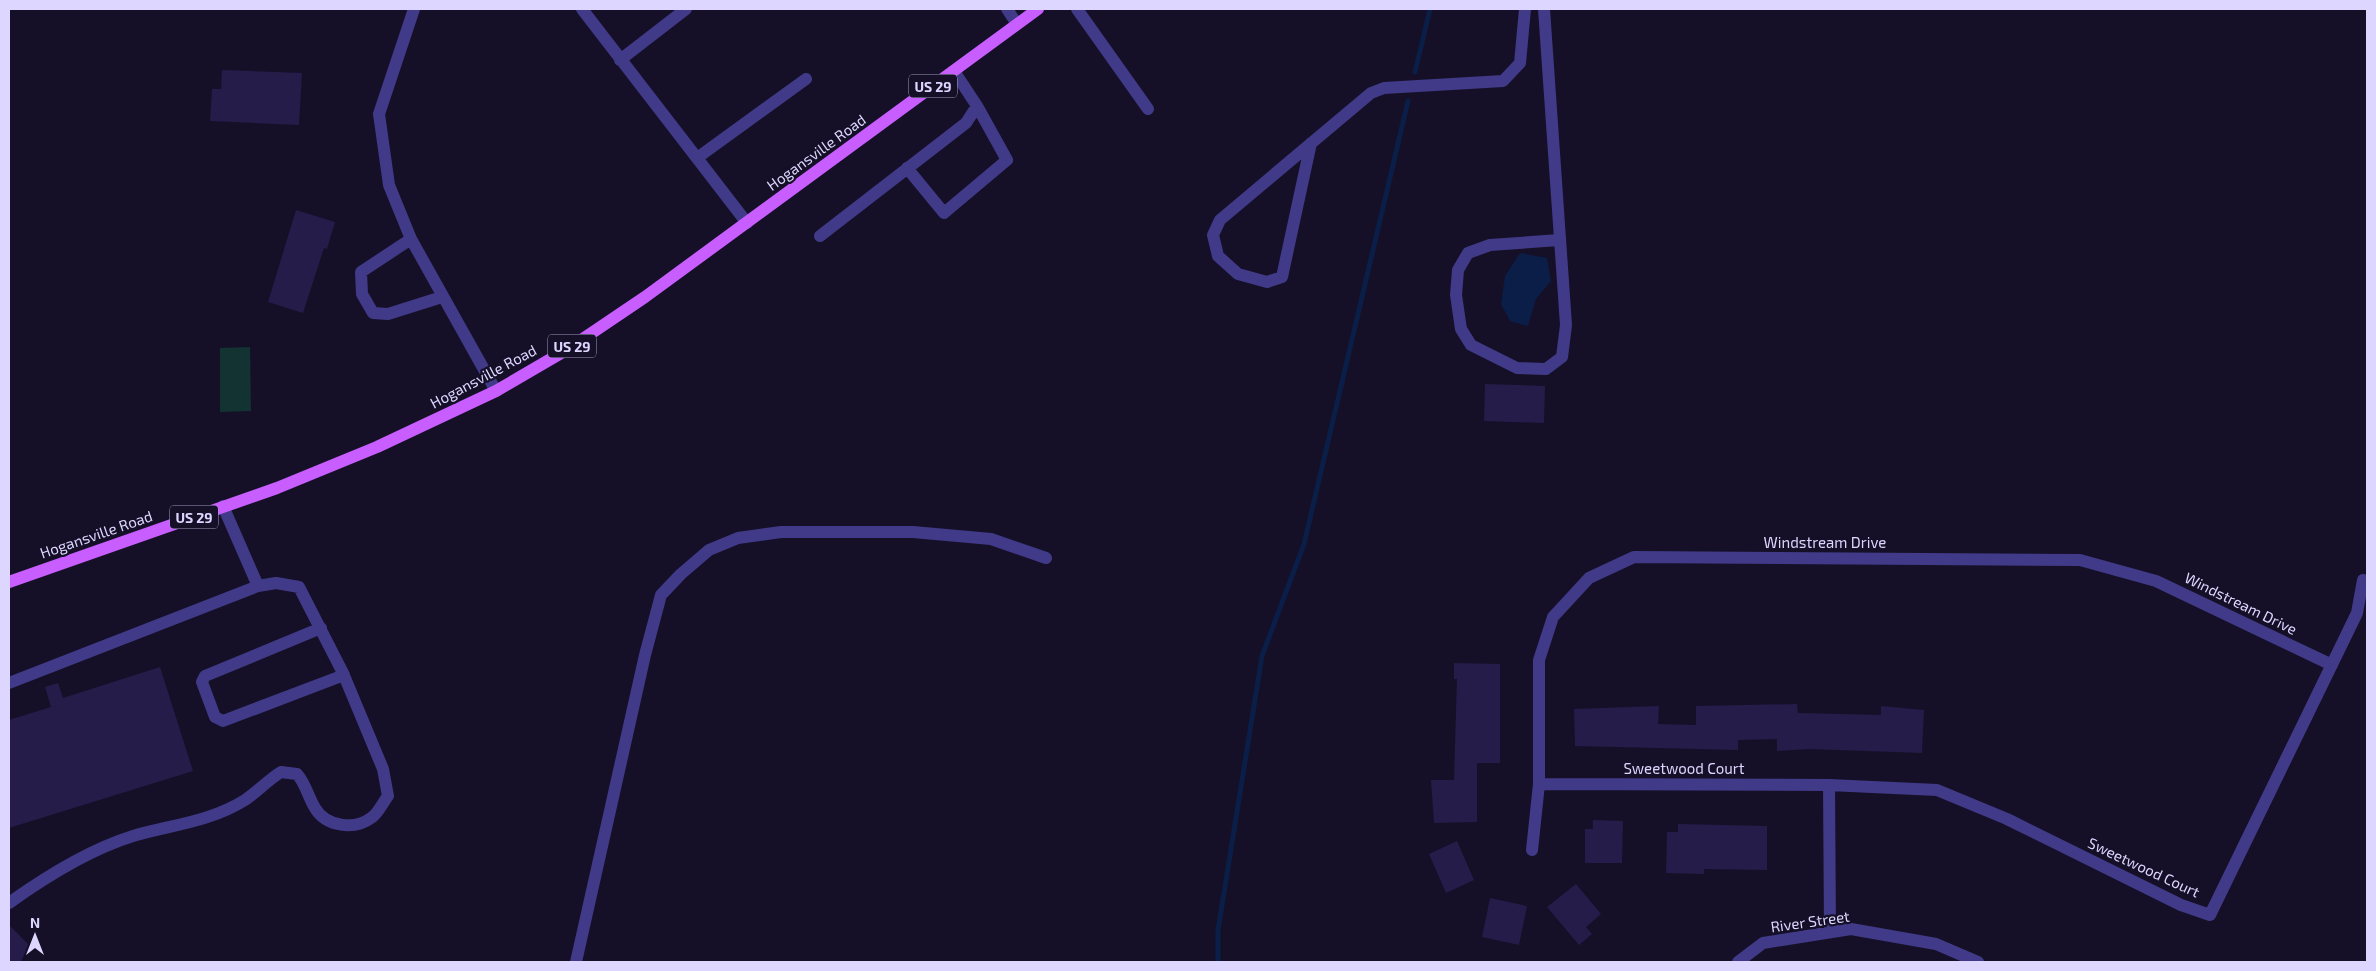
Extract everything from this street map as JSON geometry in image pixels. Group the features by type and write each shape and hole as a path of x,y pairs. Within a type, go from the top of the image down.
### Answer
{"main road":[{"name":"Hogansville Road","path":"9,582 277,488 377,447 496,391 568,349 645,297 1038,9"}],"street":[{"path":"414,9 379,114 389,185 411,239 496,391"},
{"path":"582,9 747,222"},
{"path":"620,60 686,9"},
{"path":"1007,9 1017,24"},
{"path":"1077,9 1148,109"},
{"path":"1311,143 1282,277 1267,282 1238,274 1218,256 1213,236 1220,220 1370,93 1384,88 1503,81 1520,63 1525,9"},
{"path":"1544,9 1566,325 1562,357 1546,369 1516,368 1472,345 1461,329 1456,294 1458,270 1468,253 1490,245 1559,240"},
{"path":"908,168 944,213 1007,160 954,71"},
{"path":"697,158 806,79"},
{"path":"820,236 966,123 976,106"},
{"path":"411,239 361,272 362,294 373,313 388,314 442,297"},
{"path":"224,506 258,586"},
{"path":"576,962 645,654 661,595 681,574 709,550 738,538 781,532 913,532 991,539 1046,558"},
{"name":"Windstream Drive","path":"1532,850 1539,784 1539,660 1553,617 1589,578 1634,557 2080,560 2156,581 2332,664"},
{"name":"Sweetwood Court","path":"1539,784 1829,785 1937,790 2007,819 2181,905 2210,915 2357,613 2363,580"},
{"path":"9,683 258,586 276,583 300,587 344,675 383,768 388,796 372,818 352,826 332,823 316,810 302,780 297,774 281,772 246,800 198,822 132,837 84,858 37,883 9,903"},
{"path":"320,628 205,676 202,682 215,717 222,721 344,675"},
{"path":"1829,785 1830,932"},
{"name":"River Street","path":"1738,962 1764,943 1851,929 1936,944 1978,962"}],"green space":[{"path":"250,347 251,411 220,412 220,348"}],"water":[{"path":"1520,253 1547,258 1551,281 1536,299 1528,326 1510,321 1501,304 1505,276"}],"building":[{"path":"222,70 302,73 299,125 210,121 212,89 221,89"},
{"path":"296,210 335,222 327,249 324,248 303,313 268,302"},
{"path":"1485,384 1545,386 1544,423 1484,421"},
{"path":"1454,663 1500,664 1500,763 1477,763 1477,822 1434,823 1431,780 1454,780 1457,679 1454,679"},
{"path":"160,667 193,771 9,828 9,720 51,707 45,687 58,683 63,698"},
{"path":"1797,704 1798,713 1881,715 1881,706 1924,710 1922,753 1809,749 1777,751 1777,739 1738,740 1738,750 1575,746 1574,709 1659,706 1658,724 1696,725 1696,706"},
{"path":"1593,820 1623,821 1622,863 1585,863 1585,829 1593,829"},
{"path":"1678,824 1767,826 1767,870 1704,869 1704,874 1666,873 1667,832 1678,832"},
{"path":"1457,841 1474,880 1446,893 1429,854"},
{"path":"1576,884 1601,914 1586,927 1592,934 1579,945 1547,907"},
{"path":"1490,898 1527,906 1519,945 1482,937"},
{"path":"9,925 33,949 20,962 9,962"}],"waterway":[{"path":"1415,72 1430,9"},
{"path":"1218,962 1218,930 1262,656 1304,544 1408,101"}]}
